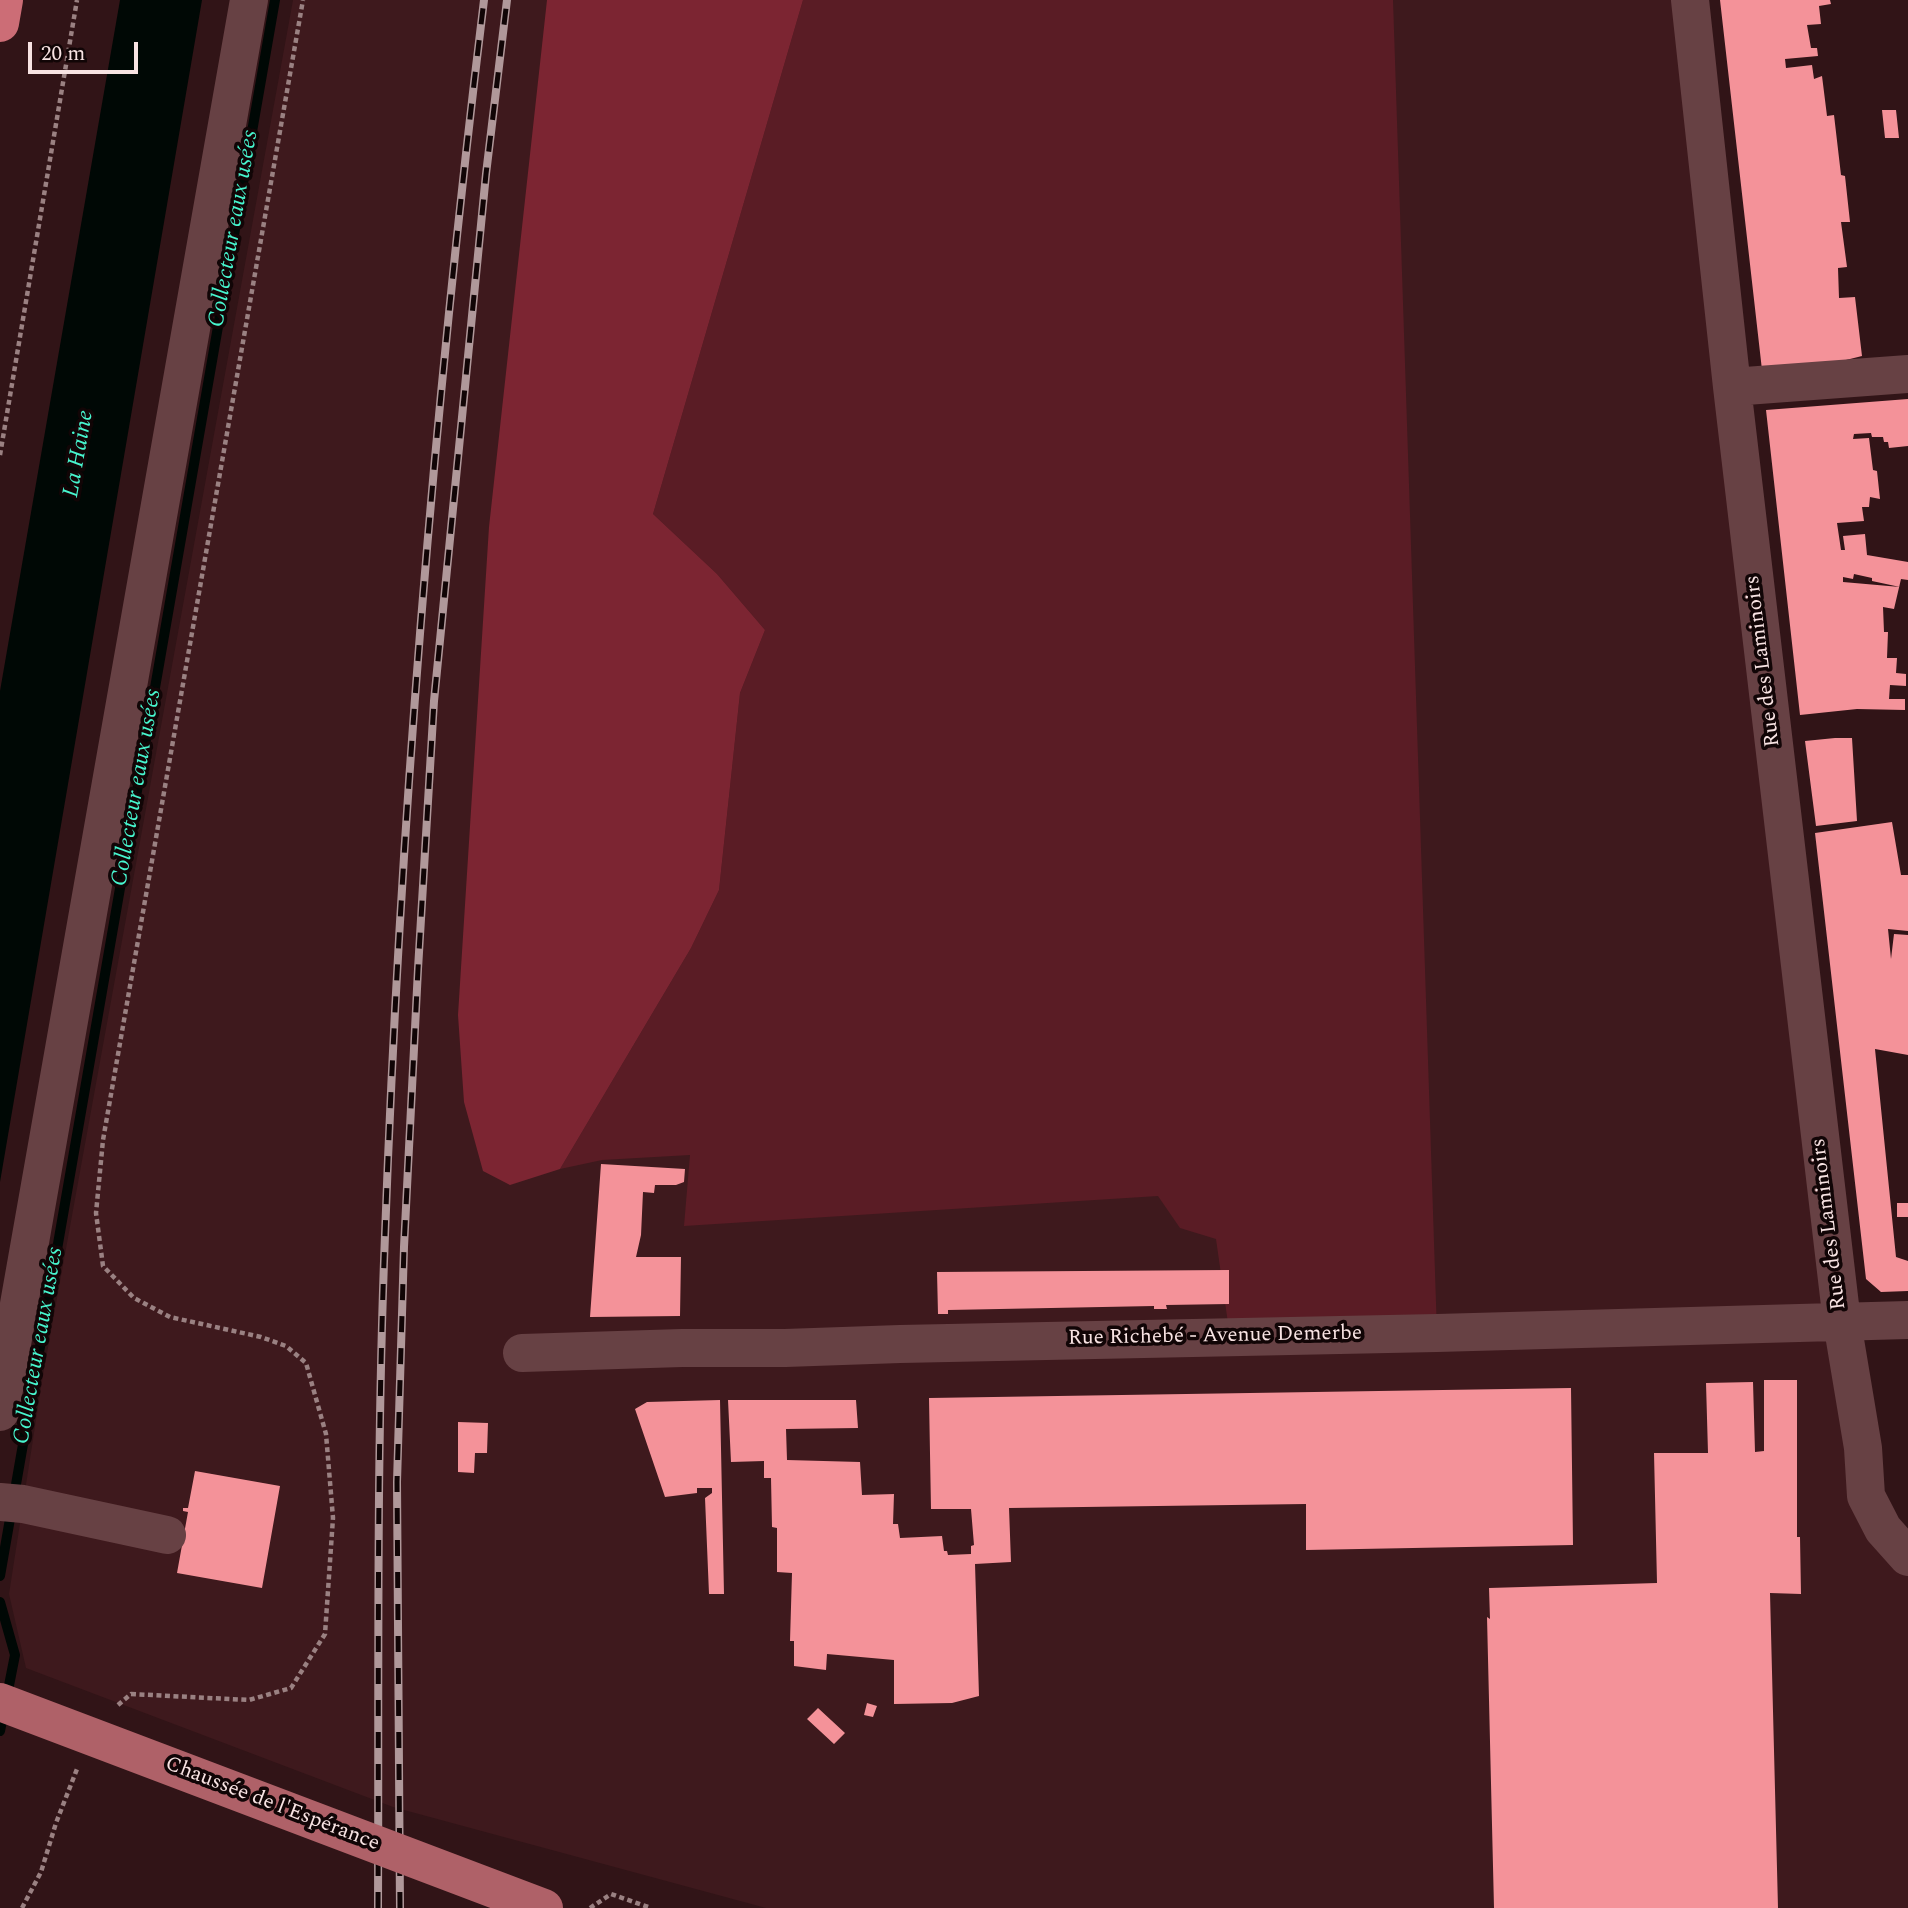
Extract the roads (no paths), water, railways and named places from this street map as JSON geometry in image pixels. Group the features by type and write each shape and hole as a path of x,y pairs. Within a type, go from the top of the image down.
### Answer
{"highway":[{"path":"0,23 4,0"}],"main road":[{"name":"Chaussée de l'Espérance","path":"0,1702 544,1908"}],"street":[{"path":"0,1412 249,0"},
{"name":"Rue des Laminoirs","path":"1690,0 1732,387 1842,1322 1863,1448 1866,1496 1883,1529 1908,1557"},
{"path":"1732,387 1908,374"},
{"name":"Rue Richebé - Avenue Demerbe","path":"522,1353 1908,1320"},
{"path":"0,1502 23,1504 167,1535"}],"water":[{"name":"La Haine","path":"120,0 202,0 0,1182 0,691"}],"waterway":[{"name":"Collecteur eaux usées","path":"0,1576 275,0"},
{"name":"Collecteur eaux usées","path":"0,1602 15,1655 0,1731"}],"railway":[{"path":"378,1908 380,1403 400,926 421,617 435,462 484,0"},
{"path":"400,1908 397,1482 404,1247 418,969 434,701 486,174 507,0"}]}
